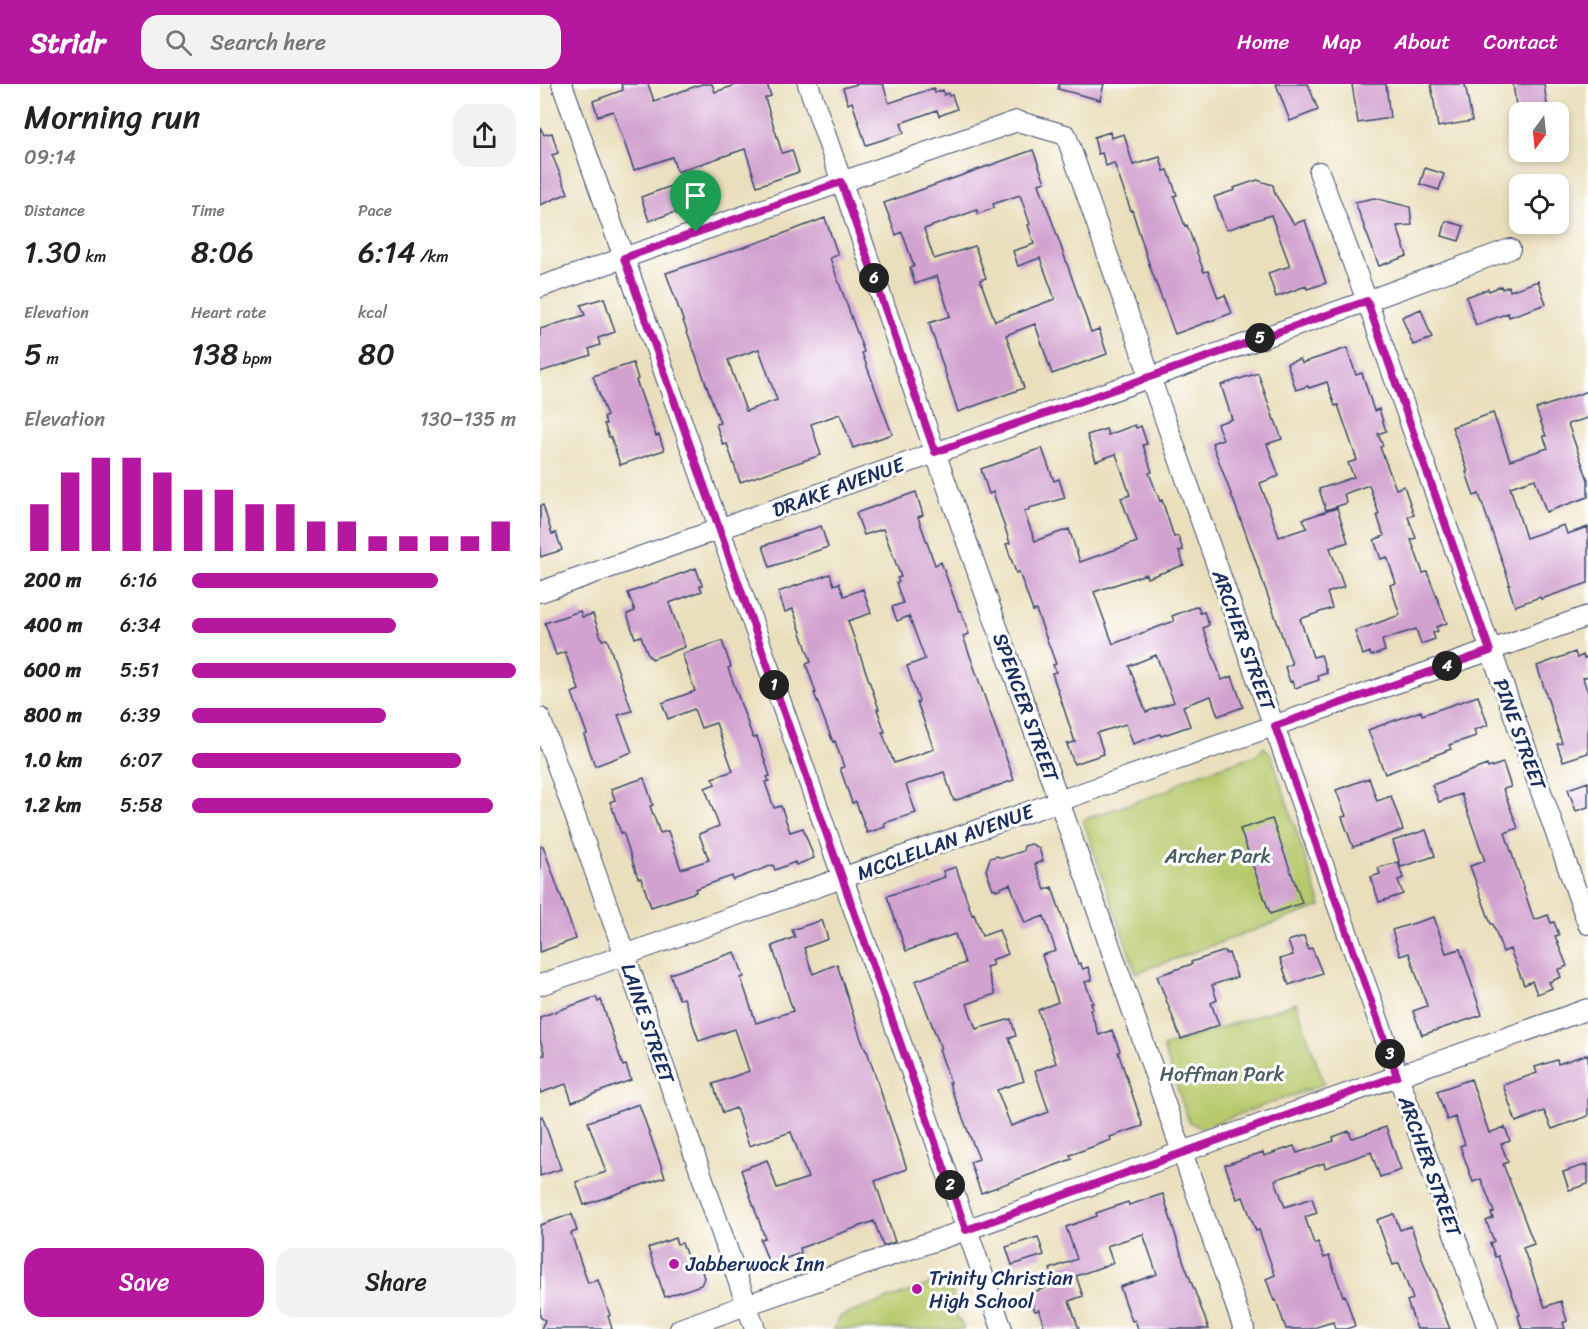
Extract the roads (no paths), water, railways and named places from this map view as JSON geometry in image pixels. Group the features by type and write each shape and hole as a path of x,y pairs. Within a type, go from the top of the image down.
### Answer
{"street":[{"path":"561,84 1002,1329"},
{"name":"SPENCER STREET","path":"808,84 1244,1329"},
{"name":"ARCHER STREET","path":"841,182 1017,121 1066,135 1488,1329"},
{"name":"PINE STREET","path":"1319,172 1588,924"},
{"path":"540,287 841,182"},
{"name":"DRAKE AVENUE","path":"540,592 1510,249"},
{"name":"MCCLELLAN AVENUE","path":"540,985 1588,616"},
{"name":"LAINE STREET","path":"540,718 755,1329"},
{"path":"680,1329 1588,1009"}],"place":[{"name":"Jabberwock Inn","path":"674,1264"},
{"name":"Trinity Christian High School","path":"917,1289"}],"park label":[{"name":"Archer Park","path":"1218,856"},
{"name":"Hoffman Park","path":"1222,1074"}]}
